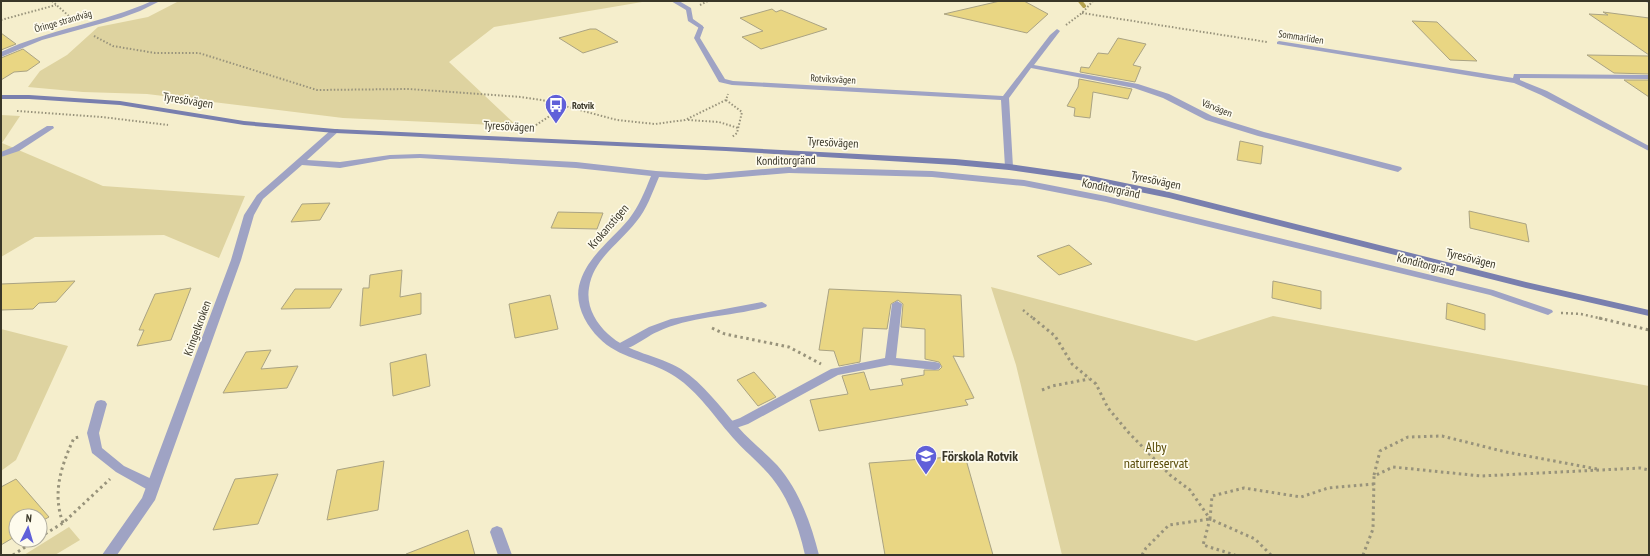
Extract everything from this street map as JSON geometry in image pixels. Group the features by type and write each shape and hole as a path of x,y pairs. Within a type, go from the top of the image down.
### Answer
{"main road":[{"name":"Tyresövägen","path":"1,97 29,97 120,103 244,122 335,131 734,149 955,162 1009,167 1086,178 1169,195 1526,285 1649,313"}],"street":[{"name":"Öringe strandväg","path":"145,1 156,2"},
{"path":"674,1 689,9 690,20 701,27 697,38 722,80 732,83"},
{"name":"Öringe strandväg","path":"1,55 32,41 137,10 156,2"},
{"path":"1009,167 1005,98 1057,31"},
{"name":"Sommarliden","path":"1279,43 1516,81 1544,92 1649,149"},
{"name":"Vårvägen","path":"1029,66 1135,86 1166,96 1209,118 1261,134 1398,169"},
{"name":"Sommarliden","path":"1516,81 1517,76 1648,77"},
{"name":"Rotviksvägen","path":"732,83 1005,98"},
{"path":"1,155 16,149 50,128"},
{"name":"Kringelkroken","path":"109,555 148,500 236,260 249,215 260,197 335,131"},
{"path":"299,162 340,165 390,157 420,156 576,165 656,174"},
{"name":"Konditorgränd","path":"656,174 706,176 790,170 932,174 1024,183 1106,198 1494,293 1548,312"},
{"name":"Krokanstigen","path":"656,174 640,210 632,221 599,254 584,287 584,303 593,324 608,340 683,376 777,474 801,515 812,555"},
{"path":"890,361 898,304"},
{"path":"622,347 653,329 675,321 762,305"},
{"path":"730,426 744,421 835,372 890,361 935,366"},
{"path":"101,404 93,433 96,450 120,469 153,486"},
{"path":"497,532 505,555"}],"path":[{"path":"52,1 91,35 113,46 155,53 199,53 317,90 409,89 521,97 542,100 617,120 655,124 685,120 710,120 727,122 738,128"},
{"path":"1057,31 1082,13 1094,1"},
{"path":"1,20 57,5"},
{"name":"Sommarliden","path":"1082,13 1279,43"},
{"path":"685,120 726,100 732,83"},
{"path":"726,100 742,112 737,133 729,140"},
{"path":"1023,310 1055,336 1072,364 1096,384 1108,408 1170,475 1190,490 1210,518 1255,539 1271,555"},
{"path":"1548,312 1581,314 1649,330"},
{"path":"705,315 708,325 716,332 787,346 835,372"},
{"path":"1042,390 1052,386 1089,379"},
{"path":"63,522 58,513 56,498 61,467 74,438 93,433"},
{"path":"1363,555 1373,529 1374,476 1380,451 1408,437 1442,436 1506,452 1602,470"},
{"path":"1374,476 1393,467 1481,476 1640,468 1649,470"},
{"path":"48,532 63,522 120,469"},
{"path":"1235,555 1203,545 1210,518 1212,496 1244,488 1300,497 1328,488 1374,484"},
{"path":"1142,555 1146,548 1169,525 1210,518"},
{"path":"13,555 24,548"}],"green space":[{"path":"179,1 648,1 494,27 449,62 517,126 343,118 147,94 83,92 28,87 40,71 67,55 98,27 148,17"},
{"path":"1,115 20,116 2,143 103,186 245,196 219,258 164,235 35,237 1,257"},
{"name":"Alby naturreservat","path":"991,287 1196,341 1273,316 1649,386 1649,555 1062,555 1016,365"},
{"path":"1,329 68,346 16,460 1,471"},
{"path":"69,527 80,540 55,555 24,555 35,548 48,548 48,540"}],"building":[{"path":"1000,1 1024,1 1048,14 1027,33 944,14"},
{"path":"772,9 776,12 781,10 827,29 761,49 742,37 763,31 740,18"},
{"path":"1603,12 1649,18 1649,55 1589,14 1608,15"},
{"path":"1412,21 1437,22 1477,61 1450,60"},
{"path":"590,29 596,29 618,42 583,53 559,38"},
{"path":"1,33 16,44 1,50"},
{"path":"1118,38 1146,44 1133,65 1141,67 1135,82 1080,72 1081,67 1089,68 1098,53 1108,54"},
{"path":"23,49 40,62 27,71 14,72 1,80 1,58"},
{"path":"1587,55 1649,56 1649,74 1614,73"},
{"path":"1079,79 1132,89 1128,99 1093,92 1090,118 1074,116 1075,108 1067,106 1078,87"},
{"path":"1624,80 1649,80 1649,97"},
{"path":"1240,141 1263,146 1261,164 1237,160"},
{"path":"330,203 320,220 291,222 302,204"},
{"path":"1469,211 1526,224 1529,242 1470,228"},
{"path":"558,212 603,213 597,229 551,228"},
{"path":"1069,245 1092,264 1059,275 1037,256"},
{"path":"402,270 400,297 421,293 421,314 360,326 363,288 369,288 370,275"},
{"path":"75,281 56,302 39,303 33,309 1,310 1,284"},
{"path":"1273,281 1321,291 1321,309 1272,298"},
{"path":"191,288 171,340 137,346 144,330 139,330 155,294"},
{"path":"295,289 342,289 330,308 281,309"},
{"path":"829,289 961,295 964,357 953,356 974,398 965,400 968,405 819,431 810,400 848,394 842,376 864,372 870,390 903,385 901,379 924,375 924,370 939,370 942,367 939,362 925,359 925,329 901,327 903,304 898,300 891,304 887,329 863,328 860,362 839,366 834,351 819,350"},
{"path":"550,295 558,329 515,338 509,304"},
{"path":"1447,303 1485,314 1485,330 1446,319"},
{"path":"271,350 261,369 298,366 287,388 223,393 246,352"},
{"path":"426,354 430,386 393,396 390,363"},
{"path":"754,372 776,397 758,406 737,380"},
{"path":"965,456 993,555 885,555 869,463"},
{"path":"384,461 378,510 327,520 337,470"},
{"path":"278,474 258,524 213,530 235,479"},
{"path":"16,479 41,508 8,508 8,541 1,545 1,487"},
{"path":"468,530 475,555 406,555 406,554"}],"waterway":[{"path":"1080,1 1084,6"}],"place":[{"name":"Rotvik","path":"556,124"},
{"name":"Förskola Rotvik","path":"926,476"}]}
